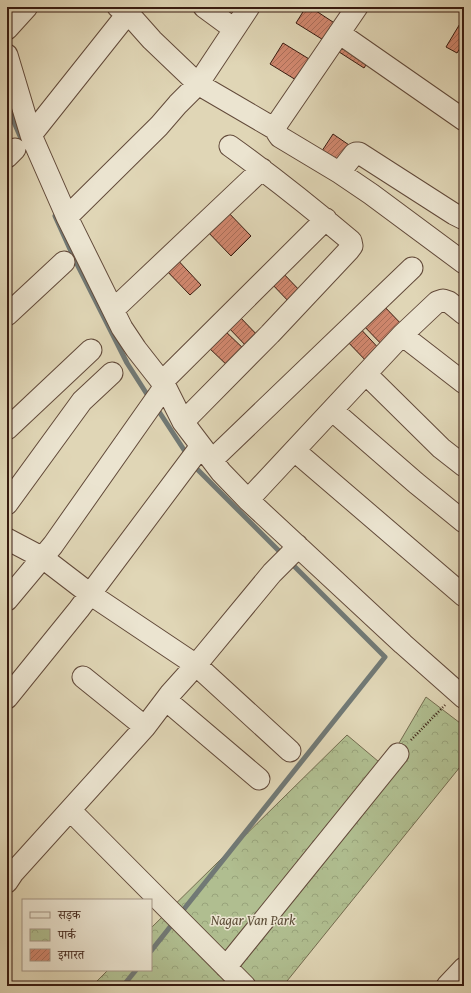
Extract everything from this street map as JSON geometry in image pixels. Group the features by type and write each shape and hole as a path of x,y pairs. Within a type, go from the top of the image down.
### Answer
{"street":[{"path":"7,29 27,7"},
{"path":"204,7 234,29"},
{"path":"67,217 159,126 198,84 249,7"},
{"path":"275,129 357,7"},
{"path":"31,135 123,10 198,84 275,129 280,137 340,172 464,263"},
{"path":"339,33 464,120"},
{"path":"7,55 31,135 67,217 122,328 163,386 199,455 221,472 248,500 290,554 403,644 460,695"},
{"path":"183,422 270,334 352,246 351,241 326,219 230,146"},
{"path":"340,172 354,154 359,153 464,219"},
{"path":"113,310 262,169"},
{"path":"7,600 53,545 163,386 326,219"},
{"path":"7,315 64,262"},
{"path":"7,698 199,455 412,268"},
{"path":"248,500 402,335 437,302 443,300 449,302 464,314"},
{"path":"402,335 464,383"},
{"path":"7,430 91,350"},
{"path":"7,504 82,400 112,373"},
{"path":"366,374 441,448 464,466"},
{"path":"332,410 416,483 464,522"},
{"path":"294,451 464,596"},
{"path":"7,539 43,558 90,594 196,665 290,751"},
{"path":"7,882 13,873 145,727 272,573 290,554"},
{"path":"83,677 145,727"},
{"path":"166,700 259,779"},
{"path":"226,967 398,754"},
{"path":"70,810 245,986"},
{"path":"447,986 464,968"}],"path":[{"path":"398,754 460,695"}],"green space":[{"name":"Nagar Van Park","path":"426,697 464,726 464,762 283,986 92,986 107,971 152,971 152,927 347,735 385,767"}],"building":[{"path":"306,7 310,7 336,24 325,41 296,23"},
{"path":"464,17 464,42 457,53 446,47"},
{"path":"343,39 371,57 364,68 336,50"},
{"path":"283,43 314,62 301,83 270,64"},
{"path":"333,134 352,147 337,170 318,157"},
{"path":"225,209 251,236 231,256 205,229"},
{"path":"174,256 201,285 190,295 163,267"},
{"path":"280,270 304,295 293,306 269,281"},
{"path":"380,302 407,330 387,350 360,322"},
{"path":"237,314 262,340 250,350 226,325"},
{"path":"356,324 384,354 371,366 343,337"},
{"path":"223,329 247,352 231,369 207,346"}],"waterway":[{"path":"7,106 23,143"},
{"path":"55,216 74,258 127,363 150,399"},
{"path":"156,407 188,456"},
{"path":"193,464 283,555"},
{"path":"180,914 385,657 290,562"},
{"path":"152,950 174,922"},
{"path":"123,986 135,971"}]}
